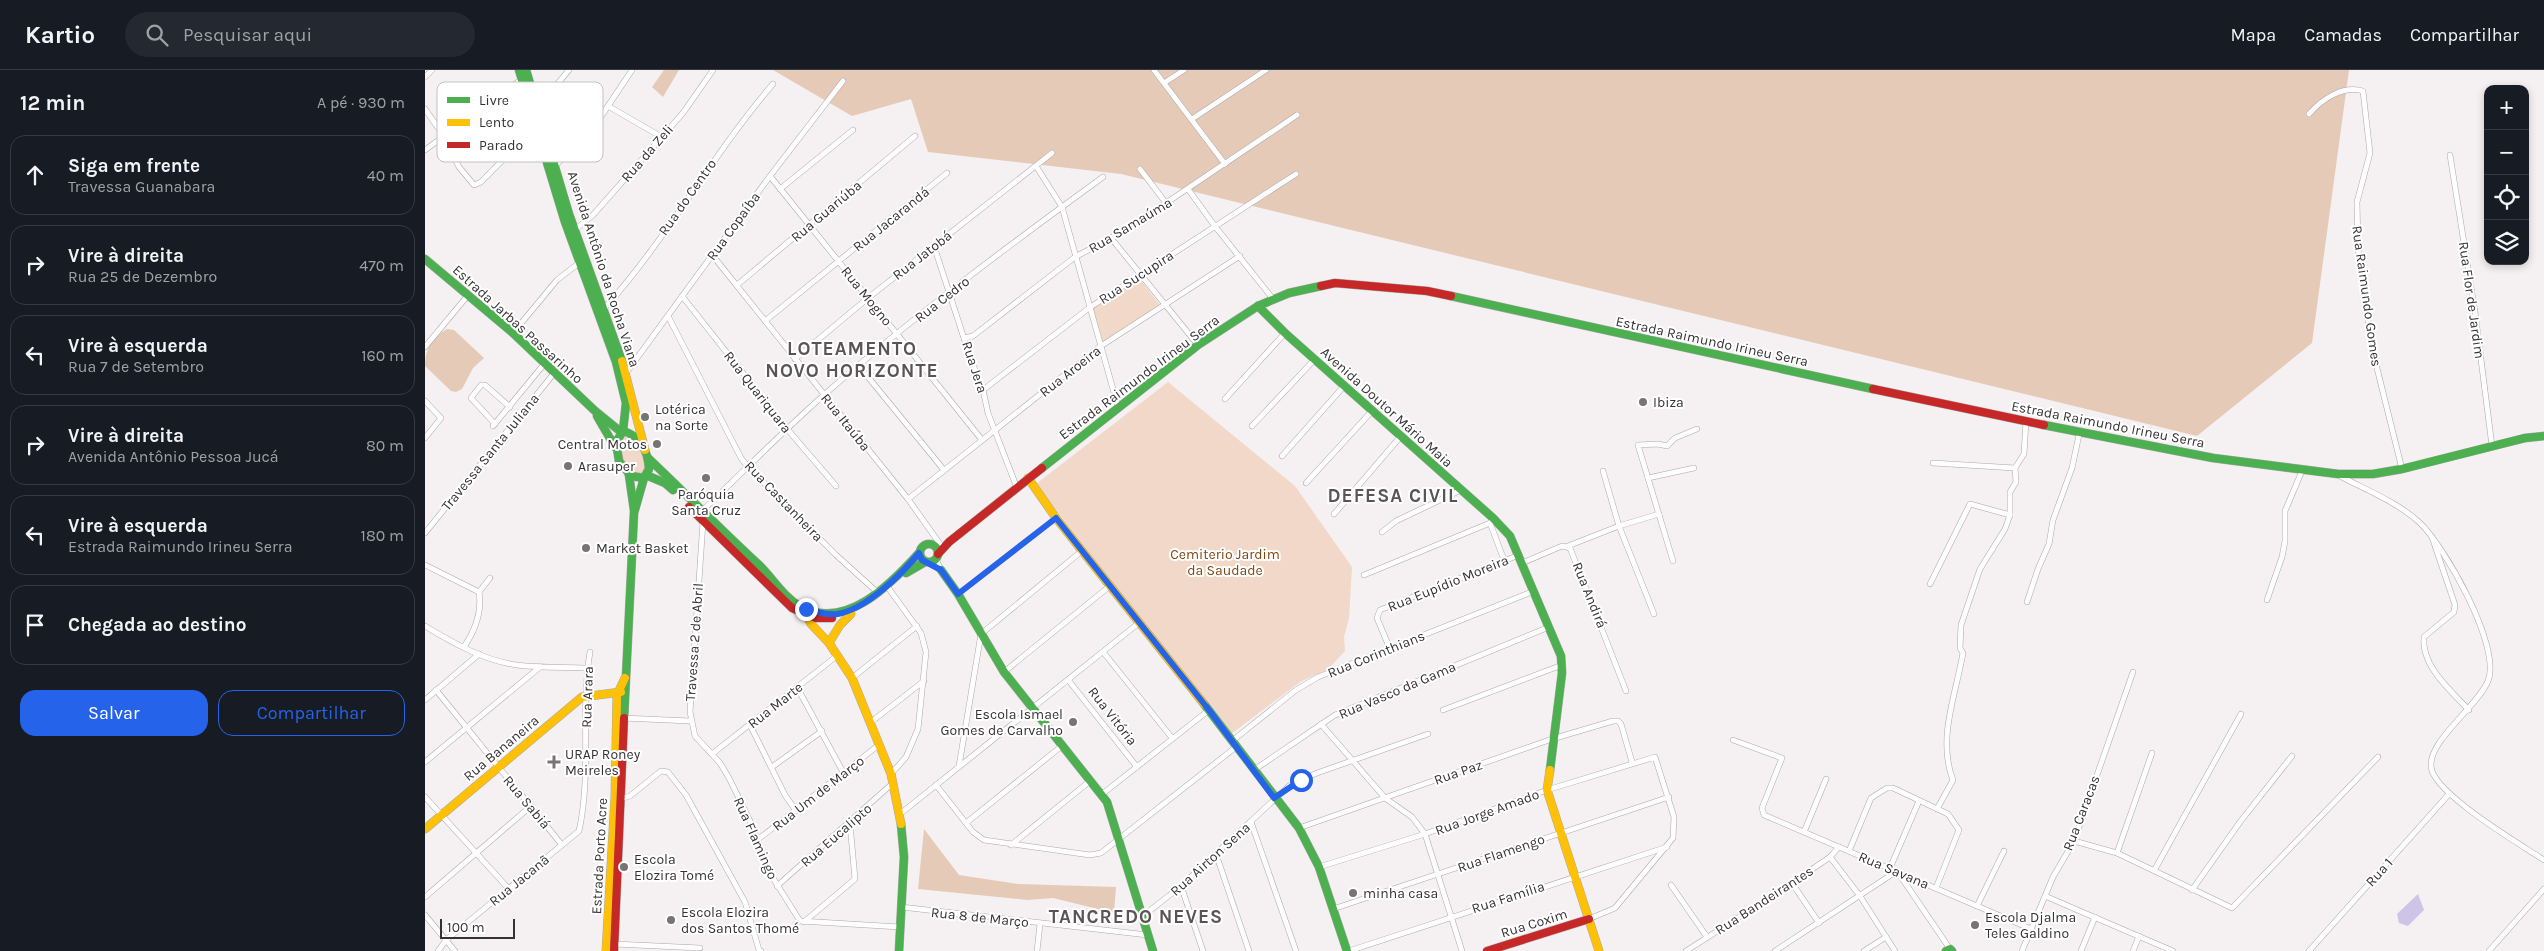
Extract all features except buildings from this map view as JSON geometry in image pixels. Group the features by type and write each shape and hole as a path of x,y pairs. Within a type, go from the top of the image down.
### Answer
{"street":[{"path":"425,77 432,70"},
{"name":"Avenida Antônio da Rocha Viana","path":"519,70 523,82"},
{"name":"Avenida Antônio da Rocha Viana","path":"526,70 530,82"},
{"path":"559,82 569,70"},
{"path":"603,114 632,70"},
{"name":"Rua da Zeli","path":"575,230 593,215 683,112 713,70"},
{"path":"1154,70 1225,164"},
{"path":"1164,83 1184,70"},
{"path":"1192,118 1266,70"},
{"path":"518,82 522,79"},
{"name":"Rua Copaíba","path":"626,374 770,176 843,80"},
{"name":"Rua do Centro","path":"602,311 636,268 707,168 773,84"},
{"name":"Rua Raimundo Gomes","path":"2309,114 2332,95 2362,90 2364,92 2370,153 2357,202 2358,249 2374,356 2402,469"},
{"path":"608,106 661,136"},
{"path":"425,109 437,126"},
{"name":"Rua Samaúma","path":"965,338 973,336 1075,257 1111,238 1166,204 1297,115"},
{"path":"780,188 853,130"},
{"name":"Rua Guariúba","path":"737,285 915,136"},
{"path":"425,150 437,140"},
{"name":"Rua Jatobá","path":"795,359 868,298 1052,153"},
{"name":"Rua Flor de Jardim","path":"2450,155 2475,312 2492,446"},
{"path":"457,162 474,185 481,182 501,162"},
{"name":"Avenida Antônio da Rocha Viana","path":"548,162 579,262 622,382 626,403 622,431 615,449"},
{"name":"Avenida Antônio da Rocha Viana","path":"555,162 602,311 626,374 648,458"},
{"path":"556,165 559,162"},
{"path":"1036,166 1061,207 1118,407"},
{"path":"1140,169 1166,204"},
{"name":"Rua Jacarandá","path":"765,321 947,173"},
{"name":"Rua Sucupira","path":"983,390 1089,308 1296,174"},
{"name":"Rua Mogno","path":"770,176 982,440"},
{"name":"Rua Cedro","path":"701,512 824,395 949,292 1103,177"},
{"path":"1188,189 1214,226 1273,299"},
{"path":"1111,238 1198,345"},
{"name":"Rua Jera","path":"934,246 972,364 1017,488"},
{"name":"Rua Itaúba","path":"713,256 908,499 936,544"},
{"name":"Rua Aroeira","path":"908,499 1101,346 1240,256"},
{"name":"Estrada Jarbas Passarinho","path":"425,259 469,294 513,333 594,410 622,431 634,435 645,450"},
{"path":"513,333 557,280 579,262"},
{"name":"Estrada Raimundo Irineu Serra","path":"937,556 949,542 1027,478 1198,345 1273,299 1312,286 1335,283 1427,291 1846,384 2213,458 2302,471 2373,474 2402,469 2492,446 2544,436"},
{"path":"425,347 469,294"},
{"name":"Rua Quariquara","path":"682,296 788,430 836,486"},
{"name":"Avenida Doutor Mário Maia","path":"1259,306 1285,333 1510,536 1563,664 1547,790 1599,951"},
{"name":"Rua Castanheira","path":"668,316 748,467 837,556 877,592"},
{"path":"1225,399 1285,333"},
{"path":"1252,426 1315,359"},
{"path":"510,406 485,385 481,385 471,398 494,425 510,406 545,363"},
{"path":"859,366 944,470"},
{"name":"Travessa Santa Juliana","path":"425,532 555,372"},
{"path":"1282,456 1344,386"},
{"path":"425,401 440,416 440,420 425,438"},
{"name":"Estrada Jarbas Passarinho","path":"594,410 615,449 620,464 629,475"},
{"path":"1306,483 1372,411"},
{"path":"1937,809 1953,780 1948,767 1949,713 1963,653 1960,648 1961,625 1980,569 2005,529 2010,515 2010,492 2016,482 2015,468 2024,454 2026,420"},
{"path":"1673,561 1638,446 1657,444 1667,446 1675,438 1697,429"},
{"path":"2027,602 2049,544 2053,520 2072,468 2080,430"},
{"path":"1334,514 1401,436"},
{"path":"648,458 761,572 792,608 807,616 823,619 851,614 868,606 909,571 937,556"},
{"name":"Estrada Porto Acre","path":"634,513 645,476 649,469 648,458"},
{"path":"1933,464 2015,468"},
{"path":"1648,478 1694,468"},
{"path":"1603,471 1619,526 1654,614"},
{"path":"2267,600 2282,558 2285,541 2285,511 2302,471"},
{"path":"2338,474 2405,511 2432,536 2459,578 2488,647 2489,679 2469,710 2437,743 2431,762 2432,770 2449,794 2544,860"},
{"path":"629,475 645,476 671,488 703,522 795,603 819,613 837,614 851,610 877,592 907,567 919,553 926,562 941,570"},
{"name":"Estrada Porto Acre","path":"614,947 617,799 621,717 626,698 634,513 629,475"},
{"path":"1027,478 1056,518 1209,710 1274,798 1299,828 1319,867 1348,951"},
{"path":"1382,532 1397,521 1461,490"},
{"path":"1930,584 1970,504 2010,515"},
{"path":"1568,546 1619,526 1659,514"},
{"path":"958,594 1056,518"},
{"path":"1364,575 1492,521 1504,560"},
{"name":"Travessa 2 de Abril","path":"703,522 690,721 699,742 712,754"},
{"path":"2432,536 2455,605 2454,612 2424,637 2423,644 2431,666 2443,683 2469,710"},
{"name":"Estrada Raimundo Irineu Serra","path":"919,553 926,544 949,542"},
{"path":"936,544 941,570 958,594 1004,672 1107,802 1153,951"},
{"name":"Rua Andirá","path":"1522,563 1568,546 1582,576 1627,691"},
{"path":"959,766 981,634 1083,550"},
{"name":"Rua Eupídio Moreira","path":"1390,649 1377,614 1380,610 1519,555"},
{"path":"425,565 479,592"},
{"path":"464,647 471,637 477,621 479,592 490,578"},
{"path":"1004,672 1111,586"},
{"path":"889,588 917,626 925,641 924,681 918,729 913,745 900,766 891,774"},
{"name":"Rua Corinthians","path":"936,785 979,838 1011,846 1095,855 1120,841 1305,684 1534,591"},
{"path":"829,643 851,614"},
{"path":"807,616 811,624 829,643 852,678 894,783 900,814 904,857 899,951"},
{"path":"900,814 1104,653 1140,622"},
{"path":"425,626 464,647 500,662 540,667 587,668"},
{"path":"852,678 917,626"},
{"name":"Rua Vasco da Gama","path":"1255,770 1335,715 1549,627"},
{"name":"Rua Arara","path":"579,831 586,733 585,696 590,652"},
{"path":"1104,653 1172,738"},
{"path":"425,700 479,654"},
{"name":"Rua Marte","path":"712,754 838,656"},
{"path":"1443,710 1563,664"},
{"path":"425,762 540,667"},
{"name":"Rua Caracas","path":"2022,951 2053,877 2074,840 2133,672"},
{"name":"Estrada Porto Acre","path":"621,717 616,701 617,692 626,675"},
{"path":"871,722 924,681"},
{"name":"Rua Vitória","path":"1069,681 1137,767"},
{"path":"797,688 843,772"},
{"name":"Rua Sabiá","path":"436,690 562,845"},
{"path":"585,696 617,692 626,698"},
{"path":"596,695 616,701 626,698"},
{"name":"Rua Bananeira","path":"425,829 585,696"},
{"path":"1101,795 1209,710"},
{"path":"2155,869 2241,714"},
{"path":"621,717 690,721"},
{"name":"Rua Paz","path":"1299,828 1552,740 1618,721 1632,762"},
{"path":"1321,724 1385,798 1412,817 1425,834 1462,951"},
{"path":"751,725 785,795 796,811"},
{"path":"772,767 822,731"},
{"name":"Rua Airton Sena","path":"1143,916 1181,886 1251,822 1274,798 1301,780 1427,734"},
{"name":"Rua Savana","path":"1733,740 1782,758 1763,808 1764,815 2031,928"},
{"name":"Rua Um de Março","path":"756,841 880,744"},
{"path":"967,823 1063,745"},
{"path":"2117,853 2152,753"},
{"name":"Rua Flamingo","path":"712,754 729,778 751,823 768,870 802,921"},
{"name":"Rua Jorge Amado","path":"1319,867 1425,834 1547,790 1655,756 1669,797"},
{"path":"2193,890 2240,822 2292,756"},
{"path":"2074,840 2117,853 2155,869 2193,890 2232,908 2377,757"},
{"path":"617,799 630,796 661,772 668,772 686,796 710,836 745,902 752,932 761,951"},
{"path":"1804,832 1826,779"},
{"path":"1011,846 1090,781"},
{"name":"Rua Eucalipto","path":"777,886 850,824 894,783"},
{"path":"1849,851 1870,801 1882,790 1890,787 1948,814 1959,830 1936,888"},
{"name":"Rua 1","path":"2309,951 2449,794"},
{"path":"425,797 508,888"},
{"path":"1589,919 1615,908 1673,838 1675,829 1669,797"},
{"name":"Rua Flamengo","path":"1333,909 1669,797"},
{"name":"Estrada Porto Acre","path":"605,951 617,799"},
{"path":"1890,868 1919,801"},
{"path":"425,897 531,806"},
{"path":"1251,822 1296,951"},
{"path":"802,921 855,879 850,824"},
{"name":"Rua Jacanã","path":"438,951 445,940 579,831"},
{"name":"Rua Família","path":"1348,951 1667,847"},
{"name":"Rua Bandeirantes","path":"1685,951 1792,883 1830,857 1839,847"},
{"path":"1977,906 2004,851"},
{"path":"1216,854 1249,951"},
{"path":"1830,857 1860,896 1895,951"},
{"path":"1775,951 1897,872 1949,950"},
{"path":"1792,883 1819,923"},
{"path":"1671,885 1707,937"},
{"path":"1181,886 1203,951"},
{"path":"2489,951 2544,889"},
{"path":"2045,896 2173,951"},
{"name":"Rua 8 de Março","path":"901,908 1148,936"},
{"path":"425,915 455,951"},
{"path":"2081,951 2095,917"},
{"name":"Rua Coxim","path":"1487,951 1589,919"},
{"path":"802,921 900,927"},
{"path":"1037,951 1040,924"},
{"path":"2133,951 2139,936"},
{"path":"1864,951 1886,937"},
{"path":"614,947 700,948"}],"green space":[{"path":"1139,278 1160,305 1103,342 1093,308"},
{"name":"Cemiterio Jardim da Saudade","path":"1168,382 1295,486 1352,567 1349,618 1344,637 1345,651 1328,669 1300,682 1231,734 1036,484"},
{"path":"624,434 637,443 642,452 646,468 642,475 631,472 620,454 621,440"}],"shaded area":[{"path":"664,70 679,70 663,97 652,87"},
{"path":"773,70 2349,70 2312,343 2197,436 1121,174 928,152 911,99 852,116"},
{"path":"447,329 454,330 484,358 473,368 462,389 456,392 451,391 425,366 426,354 430,344"},
{"path":"924,829 959,875 1018,884 1116,887 1114,913 1053,898 1028,900 918,889"},
{"path":"2418,894 2424,910 2408,926 2399,923 2397,914"}],"traffic: fast":[{"path":"519,70 523,82"},
{"path":"526,70 530,82"},
{"path":"547,162 565,222 616,362 626,403 623,431"},
{"path":"553,162 569,214 622,361"},
{"path":"425,259 513,333 594,410 621,432"},
{"path":"1042,468 1198,345 1258,306 1289,293 1321,286"},
{"path":"1451,296 1873,389"},
{"path":"1258,306 1285,333 1493,518 1510,536 1561,656 1562,673 1550,770"},
{"path":"597,416 615,447"},
{"path":"2044,425 2213,458 2338,474 2373,474 2402,469 2525,438 2544,436"},
{"path":"623,431 635,437 645,451 649,469 644,478 631,476 619,461 616,442 623,431"},
{"path":"648,458 758,564 789,598 801,607 818,613 834,613 851,609 866,601 895,578 919,553"},
{"path":"629,475 634,510"},
{"path":"646,475 665,483 673,490"},
{"path":"624,718 634,513 644,478"},
{"path":"925,544 933,544 938,549 938,553 936,560 925,562 920,557 920,549 925,544"},
{"path":"906,573 925,562"},
{"path":"941,570 958,594 1004,672 1107,802 1153,951"},
{"path":"1204,704 1299,828 1319,867 1347,951"},
{"path":"899,951 904,857 901,824"},
{"path":"1946,951 1950,949 1952,951"}],"traffic: slow":[{"path":"622,361 645,450"},
{"path":"1028,478 1056,518 1204,704"},
{"path":"829,643 840,625 851,614"},
{"path":"807,616 811,624 829,643 852,678 891,774 901,824"},
{"path":"606,951 615,798 617,695 625,678"},
{"path":"425,829 582,697 621,692"},
{"path":"1550,770 1547,790 1599,951"}],"traffic: jam":[{"path":"1321,286 1335,283 1427,291 1451,296"},
{"path":"1873,389 2044,425"},
{"path":"938,554 949,542 1042,468"},
{"path":"689,507 792,608 816,618 832,618"},
{"path":"614,951 624,718"},
{"path":"1487,951 1589,919"}],"place":[{"name":"Ibiza","path":"1643,402"},
{"name":"Lotérica na Sorte","path":"645,417"},
{"name":"Central Motos","path":"657,444"},
{"name":"Arasuper","path":"568,466"},
{"name":"Paróquia Santa Cruz","path":"706,478"},
{"name":"Market Basket","path":"586,548"},
{"name":"Escola Ismael Gomes de Carvalho","path":"1073,722"},
{"name":"URAP Roney Meireles","path":"554,762"},
{"name":"Escola Elozira Tomé","path":"624,867"},
{"name":"minha casa","path":"1353,893"},
{"name":"Escola Elozira dos Santos Thomé","path":"671,920"},
{"name":"Escola Djalma Teles Galdino","path":"1975,925"}],"district":[{"name":"LOTEAMENTO NOVO HORIZONTE","path":"852,359"},
{"name":"DEFESA CIVIL","path":"1393,495"},
{"name":"TANCREDO NEVES","path":"1136,916"}],"route":[{"path":"806,609 832,614 851,610 870,598 907,567 919,553 922,560 941,570 958,594 1056,518 1209,710 1274,798 1289,786 1301,780"}]}
